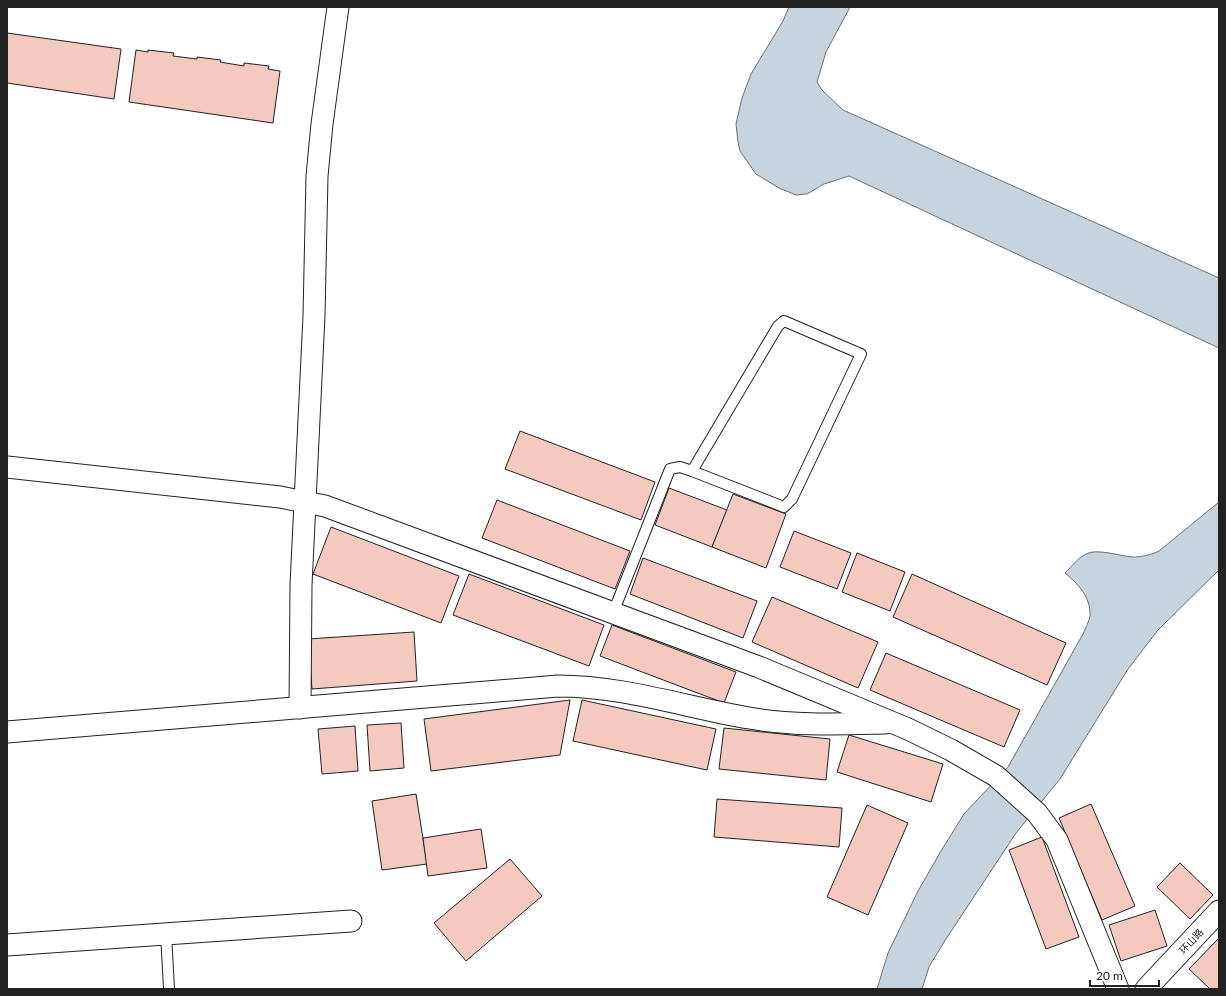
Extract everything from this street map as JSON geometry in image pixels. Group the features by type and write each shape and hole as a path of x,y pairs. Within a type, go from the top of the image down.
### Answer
{"street":[{"path":"300,708 301,585 314,316 317,176 322,124 338,7"},
{"path":"7,467 280,497 325,506 759,667 895,723 951,750 996,776 1037,813 1057,840 1118,989"},
{"path":"7,732 558,686 578,686 615,690 750,718 814,724 895,723"},
{"name":"环山路","path":"1146,989 1219,911"},
{"path":"7,945 351,921"}],"lane":[{"path":"613,613 670,469 680,466 692,471 784,507 792,499 861,354 784,321 778,326 692,471"},
{"path":"166,934 169,989"}],"shaded area":[{"path":"789,7 850,7 826,52 817,82 822,90 843,110 1219,278 1219,348 849,176 824,184 807,194 796,195 779,188 756,174 740,151 736,124 742,98 751,74 783,21"},
{"path":"1219,502 1219,570 1158,630 1128,669 1060,779 1016,833 944,942 929,967 922,989 877,989 888,953 918,891 941,851 964,814 1008,767 1088,623 1090,609 1086,597 1079,586 1065,573 1080,558 1090,552 1102,552 1132,557 1153,554 1159,551"}],"building":[{"path":"7,33 121,49 114,99 7,83"},
{"path":"136,50 174,53 173,56 221,60 220,62 244,66 244,63 269,66 268,69 280,71 273,123 129,102"},
{"path":"520,431 655,482 641,520 505,469"},
{"path":"669,488 727,510 712,547 655,525"},
{"path":"733,494 786,514 766,568 712,547"},
{"path":"497,500 630,551 615,589 482,538"},
{"path":"331,527 459,576 441,623 313,574"},
{"path":"794,531 851,553 837,589 780,567"},
{"path":"857,553 905,572 890,611 842,592"},
{"path":"643,558 757,601 743,638 630,594"},
{"path":"469,574 604,625 589,666 453,615"},
{"path":"912,574 1066,643 1047,685 893,617"},
{"path":"772,597 878,642 858,688 752,642"},
{"path":"612,625 736,672 724,703 600,656"},
{"path":"414,632 417,681 312,689 308,639"},
{"path":"886,653 1020,710 1004,747 870,690"},
{"path":"570,700 560,755 431,771 424,719"},
{"path":"582,700 716,729 707,770 573,741"},
{"path":"401,723 404,768 370,771 367,725"},
{"path":"355,726 358,771 322,774 318,729"},
{"path":"724,728 830,739 826,780 719,769"},
{"path":"849,735 943,764 931,802 837,772"},
{"path":"416,794 427,864 382,870 372,801"},
{"path":"717,799 842,808 839,847 714,837"},
{"path":"1091,804 1135,906 1102,920 1059,818"},
{"path":"867,805 908,823 868,915 827,897"},
{"path":"481,829 487,868 428,876 423,838"},
{"path":"1042,837 1079,937 1046,949 1009,850"},
{"path":"510,859 542,896 466,961 434,923"},
{"path":"1180,863 1213,895 1190,919 1157,887"},
{"path":"1155,910 1167,946 1121,961 1109,925"},
{"path":"1219,938 1219,989 1210,989 1189,969"}]}
